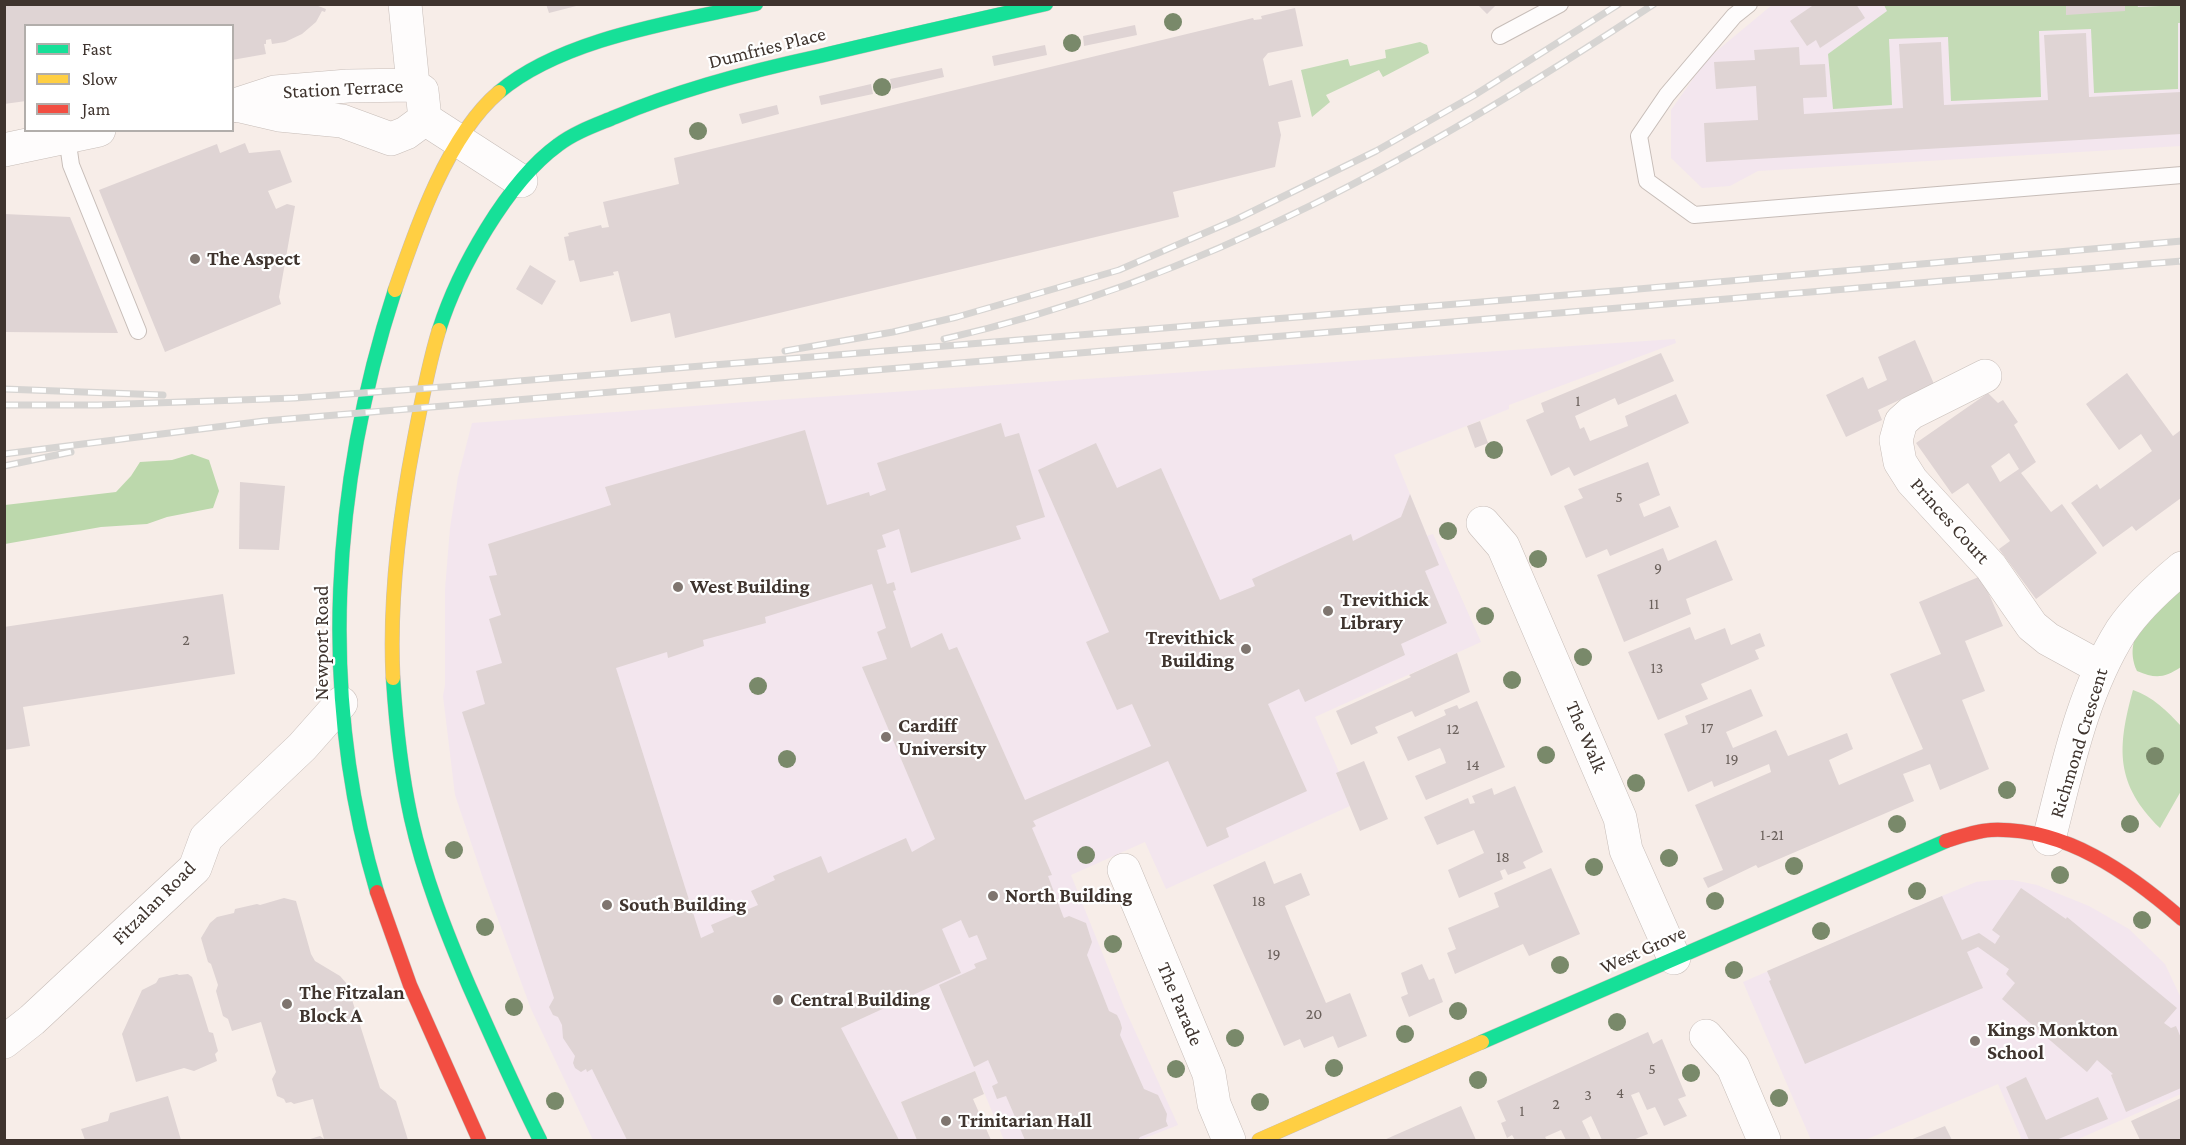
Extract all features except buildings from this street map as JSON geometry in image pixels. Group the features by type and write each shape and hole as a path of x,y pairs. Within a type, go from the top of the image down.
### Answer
{"main road":[{"path":"460,141 484,108 510,82 533,69 603,40 756,4"},
{"name":"Dumfries Place","path":"521,181 548,152 569,137 632,109 695,87 744,72 1031,6"},
{"name":"Newport Road","path":"460,141 427,205 394,290 374,359 350,480 342,549 338,621 341,703 350,779 358,823 373,880 400,961 429,1032 479,1140"},
{"path":"521,181 477,244 453,290 426,380 400,517 395,572 393,648 400,760 411,818 423,862 455,953 540,1140"},
{"name":"West Grove","path":"1259,1140 1942,842 1967,834 2010,830 2079,849 2125,874 2181,919"}],"street":[{"path":"405,4 413,85"},
{"name":"Station Terrace","path":"413,85 422,91 425,119 406,134 392,139 342,121 279,115 234,106 275,92 348,86 413,85"},
{"path":"425,119 521,181"},
{"path":"4,150 90,132"},
{"name":"Princes Court","path":"1985,376 1911,413 1901,422 1896,440 1900,462 1912,481 1991,567 2032,626 2048,639 2101,668"},
{"name":"The Walk","path":"1483,523 1503,546 1508,557 1620,818 1626,850 1674,958"},
{"name":"Richmond Crescent","path":"2049,839 2077,737 2101,668 2122,630 2139,607 2181,568"},
{"name":"Fitzalan Road","path":"4,1042 32,1020 195,868 206,838 302,747 341,703"},
{"name":"The Parade","path":"1124,870 1209,1074 1214,1104 1229,1140"},
{"path":"1707,1036 1733,1067 1764,1140"}],"lane":[{"path":"673,4 676,22"},
{"path":"1500,36 1560,4"},
{"path":"1749,4 1734,16 1667,94 1639,136 1647,181 1694,215 2181,174"},
{"path":"67,137 71,165 138,331"}],"shaded area":[{"path":"1772,5 2181,5 2181,146 1758,171 1730,186 1702,188 1671,158 1671,110 1707,59"},
{"name":"Cardiff University","path":"1675,339 1676,343 1509,405 1509,409 1394,455 1427,536 1433,534 1481,642 1315,717 1339,772 1336,774 1350,806 1166,889 1145,842 1071,875 1124,1007 1178,1125 1140,1140 1004,1140 975,1071 901,1102 917,1140 593,1140 531,1009 455,795 443,696 445,589 450,528 458,477 472,423 746,402"},
{"name":"Kings Monkton School","path":"2013,880 2037,885 2089,906 2129,929 2165,964 2181,998 2181,1094 2076,1140 2022,1140 1998,1084 1865,1140 1811,1140 1743,982 1976,882"}],"green space":[{"path":"2137,4 2138,7 2181,5 2181,23 2178,23 2178,89 2094,93 2091,29 2039,31 2041,97 1951,101 1948,37 1889,39 1892,105 1833,109 1828,54 1887,11 1884,5"},
{"path":"1420,42 1427,45 1429,53 1383,77 1379,70 1326,95 1330,102 1312,117 1301,70 1348,59 1350,66 1386,58 1385,50"},
{"path":"192,454 209,460 219,491 213,508 167,517 147,524 101,527 5,544 5,505 116,492 140,462 172,460"},
{"path":"2181,581 2181,667 2160,676 2137,671 2133,657 2133,644 2137,632 2152,610"},
{"path":"2133,690 2153,700 2181,726 2181,791 2160,828 2145,812 2127,780 2123,748 2124,730"}],"railway":[{"path":"785,351 893,332 957,317 1119,270 1237,219 1376,151 1473,96 1619,4"},
{"path":"944,339 1040,314 1134,282 1225,246 1401,159 1571,58 1654,4"},
{"path":"4,405 98,405 295,398 470,385 1627,290 2182,241"},
{"path":"4,454 264,421 2182,261"},
{"path":"4,389 163,395"},
{"path":"4,466 71,452"}],"traffic: fast":[{"path":"499,92 525,73 587,45 622,34 756,4"},
{"path":"439,330 458,281 503,204 539,161 571,136 640,107 716,82 1046,4"},
{"path":"377,892 358,818 346,742 340,666 340,590 346,514 357,438 374,363 395,290"},
{"path":"393,678 404,783 416,840 429,882 469,986 540,1140"},
{"path":"1482,1042 1946,841"}],"traffic: slow":[{"path":"395,290 424,211 449,157 464,132 499,92"},
{"path":"393,678 392,619 400,529 419,413 439,330"},
{"path":"1259,1140 1482,1042"}],"traffic: jam":[{"path":"1946,841 1991,830 2018,831 2045,836 2094,856 2118,870 2182,919"},
{"path":"377,892 410,985 479,1140"}],"place":[{"name":"The Aspect","path":"195,259"},
{"name":"West Building","path":"678,587"},
{"name":"Trevithick Library","path":"1328,611"},
{"name":"Trevithick Building","path":"1246,649"},
{"name":"Cardiff University","path":"886,737"},
{"name":"North Building","path":"993,896"},
{"name":"South Building","path":"607,905"},
{"name":"Central Building","path":"778,1000"},
{"name":"The Fitzalan Block A","path":"287,1004"},
{"name":"Kings Monkton School","path":"1975,1041"},
{"name":"Trinitarian Hall","path":"946,1121"}]}
